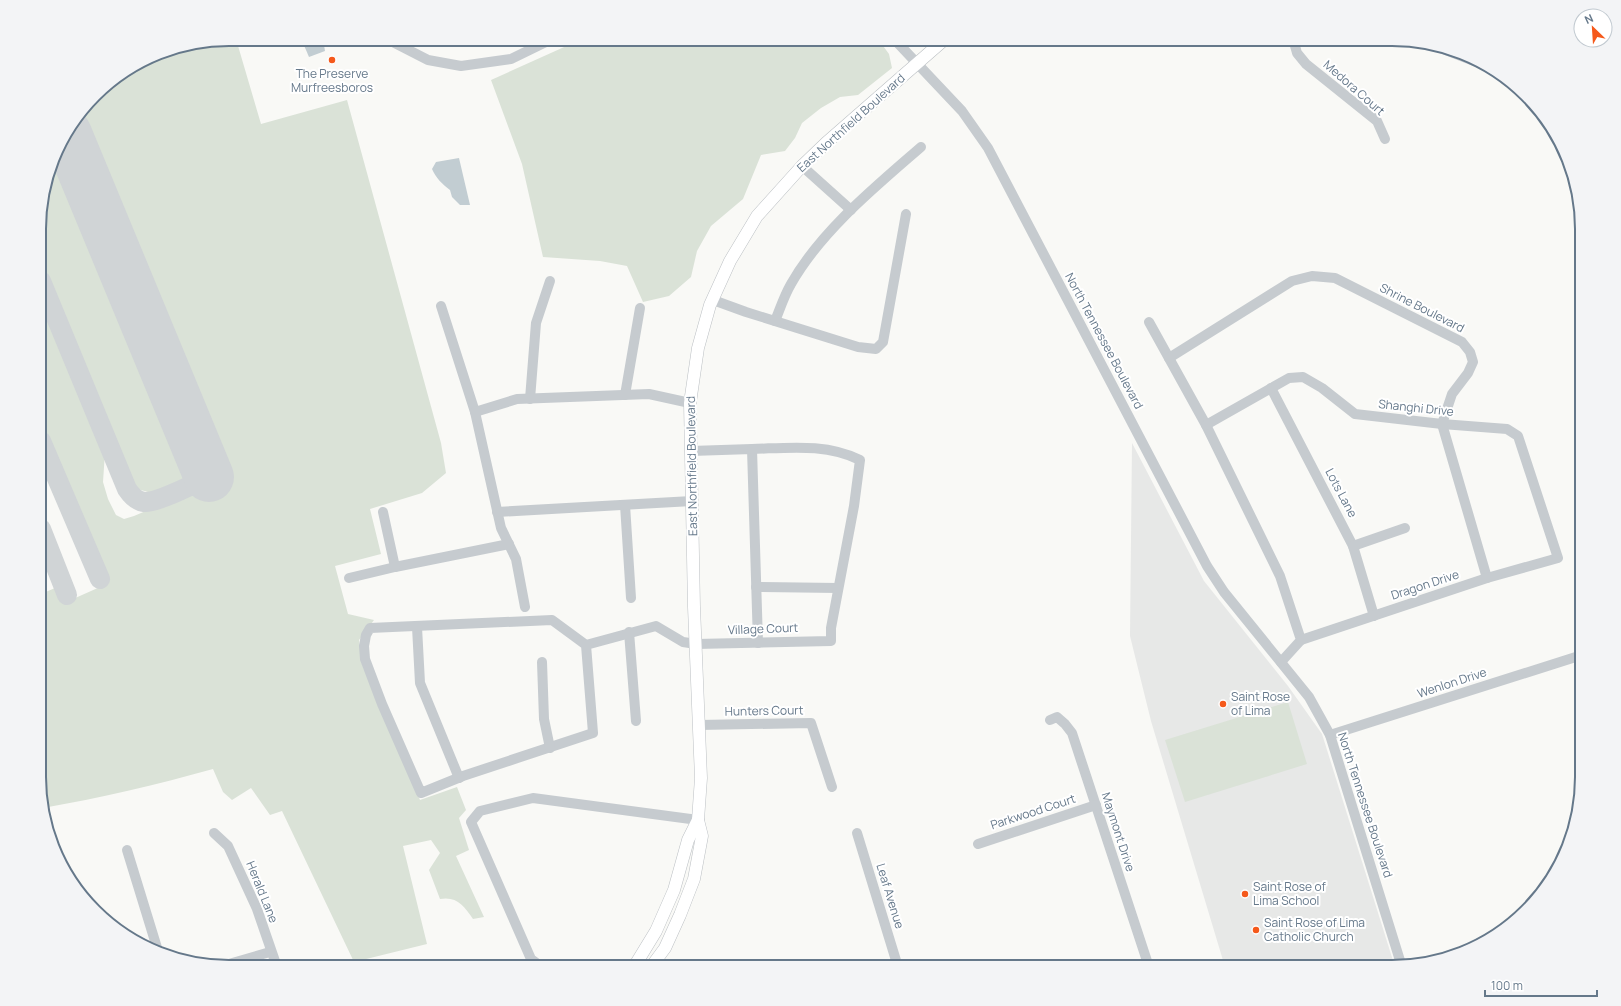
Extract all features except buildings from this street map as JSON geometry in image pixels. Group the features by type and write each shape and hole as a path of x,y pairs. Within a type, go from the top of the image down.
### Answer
{"main road":[{"name":"East Northfield Boulevard","path":"656,960 668,941 694,879 702,836 698,820 701,778 690,403 698,348 713,300 730,261 758,216 802,166 826,143 937,46"},
{"name":"East Northfield Boulevard","path":"638,960 656,931 674,890 688,840 698,820"}],"street":[{"path":"401,46 428,60 461,66 511,59 538,46"},
{"name":"North Tennessee Boulevard","path":"900,46 962,112 988,148 1207,566 1224,592 1309,697 1330,735 1400,960"},
{"name":"Medora Court","path":"1295,46 1297,53 1306,64 1377,121 1385,139"},
{"path":"775,321 790,285 815,248 869,192 921,147"},
{"path":"802,166 851,210"},
{"path":"713,300 858,347 876,349 883,342 906,214"},
{"name":"Shrine Boulevard","path":"1169,358 1292,281 1312,276 1335,278 1462,342 1470,352 1473,362 1468,373 1452,394 1442,424"},
{"path":"530,399 536,323 550,281"},
{"path":"441,306 475,412 501,528 516,559 525,607"},
{"path":"624,395 640,308"},
{"path":"1149,322 1206,425 1280,576 1301,640 1281,662"},
{"name":"Shanghi Drive","path":"1206,425 1289,378 1302,377 1322,388 1355,414 1442,424 1507,429 1518,436 1558,558"},
{"name":"Lots Lane","path":"1271,388 1354,546 1374,616"},
{"path":"475,412 518,399 649,394 690,403"},
{"path":"1442,424 1487,578"},
{"path":"691,450 814,447 849,454 860,460 854,506 838,588 756,588"},
{"path":"752,449 758,643"},
{"path":"497,512 692,501"},
{"path":"625,505 631,598"},
{"path":"383,512 395,568"},
{"path":"1354,546 1405,528"},
{"path":"350,578 509,544"},
{"name":"Dragon Drive","path":"1301,640 1487,578 1558,558"},
{"name":"Village Court","path":"586,645 629,632 656,626 683,642 696,644 831,641 831,628 838,588"},
{"path":"552,620 586,645 593,733 459,778 421,793 382,704 365,659 364,646 366,635 370,628 416,627 552,620"},
{"path":"416,627 420,683 459,778"},
{"path":"629,632 636,721"},
{"name":"Wenlon Drive","path":"1330,735 1575,657"},
{"path":"542,662 544,719 550,748"},
{"name":"Maymont Drive","path":"1050,720 1057,717 1072,733 1147,960"},
{"name":"Hunters Court","path":"699,725 811,723 832,787"},
{"path":"532,960 470,822 480,811 533,798 698,820"},
{"name":"Parkwood Court","path":"978,844 1096,805"},
{"name":"Herald Lane","path":"214,833 228,846 257,909 274,960"},
{"name":"Leaf Avenue","path":"857,833 896,960"},
{"path":"127,850 156,945"},
{"path":"243,960 270,952"}],"shaded area":[{"path":"217,46 238,46 261,124 347,100 441,443 446,473 422,493 370,509 381,554 335,566 348,614 374,620 359,640 362,664 420,800 457,787 466,810 459,818 469,850 456,856 484,917 473,919 460,903 446,898 440,899 429,870 440,853 431,840 403,846 427,944 362,960 353,960 282,811 270,815 251,788 232,800 223,792 213,769 128,791 49,807 46,789 46,592 55,588 59,589 64,603 109,583 46,431 46,308 105,452 103,482 108,499 116,515 124,519 134,516 230,475 81,122 91,108 108,91 137,70 181,52"},
{"path":"304,46 324,46 325,51 309,57"},
{"path":"566,46 883,46 889,54 892,68 858,95 840,97 821,108 802,123 795,138 785,151 761,155 743,199 711,226 697,251 691,277 669,296 643,302 627,266 600,261 543,257 522,164 491,80"},
{"path":"459,158 470,205 460,205 452,197 450,190 440,181 432,169 436,162"},
{"path":"60,159 188,467 182,481 155,494 134,488 46,277 46,217 52,181"},
{"name":"Saint Rose of Lima","path":"1132,443 1204,581 1288,686 1322,734 1393,960 1223,960 1151,721 1130,636"},
{"path":"1288,702 1307,764 1185,802 1165,740"}],"taxiway":[{"path":"46,293 127,489 130,493 139,500 144,502 150,501 167,496 209,477"},
{"path":"46,453 100,579"},
{"path":"46,542 67,595"}],"runway":[{"path":"69,139 209,477"}],"place":[{"name":"The Preserve Murfreesboros","path":"332,60"},
{"name":"Saint Rose of Lima","path":"1223,704"},
{"name":"Saint Rose of Lima School","path":"1245,894"},
{"name":"Saint Rose of Lima Catholic Church","path":"1256,930"}]}
